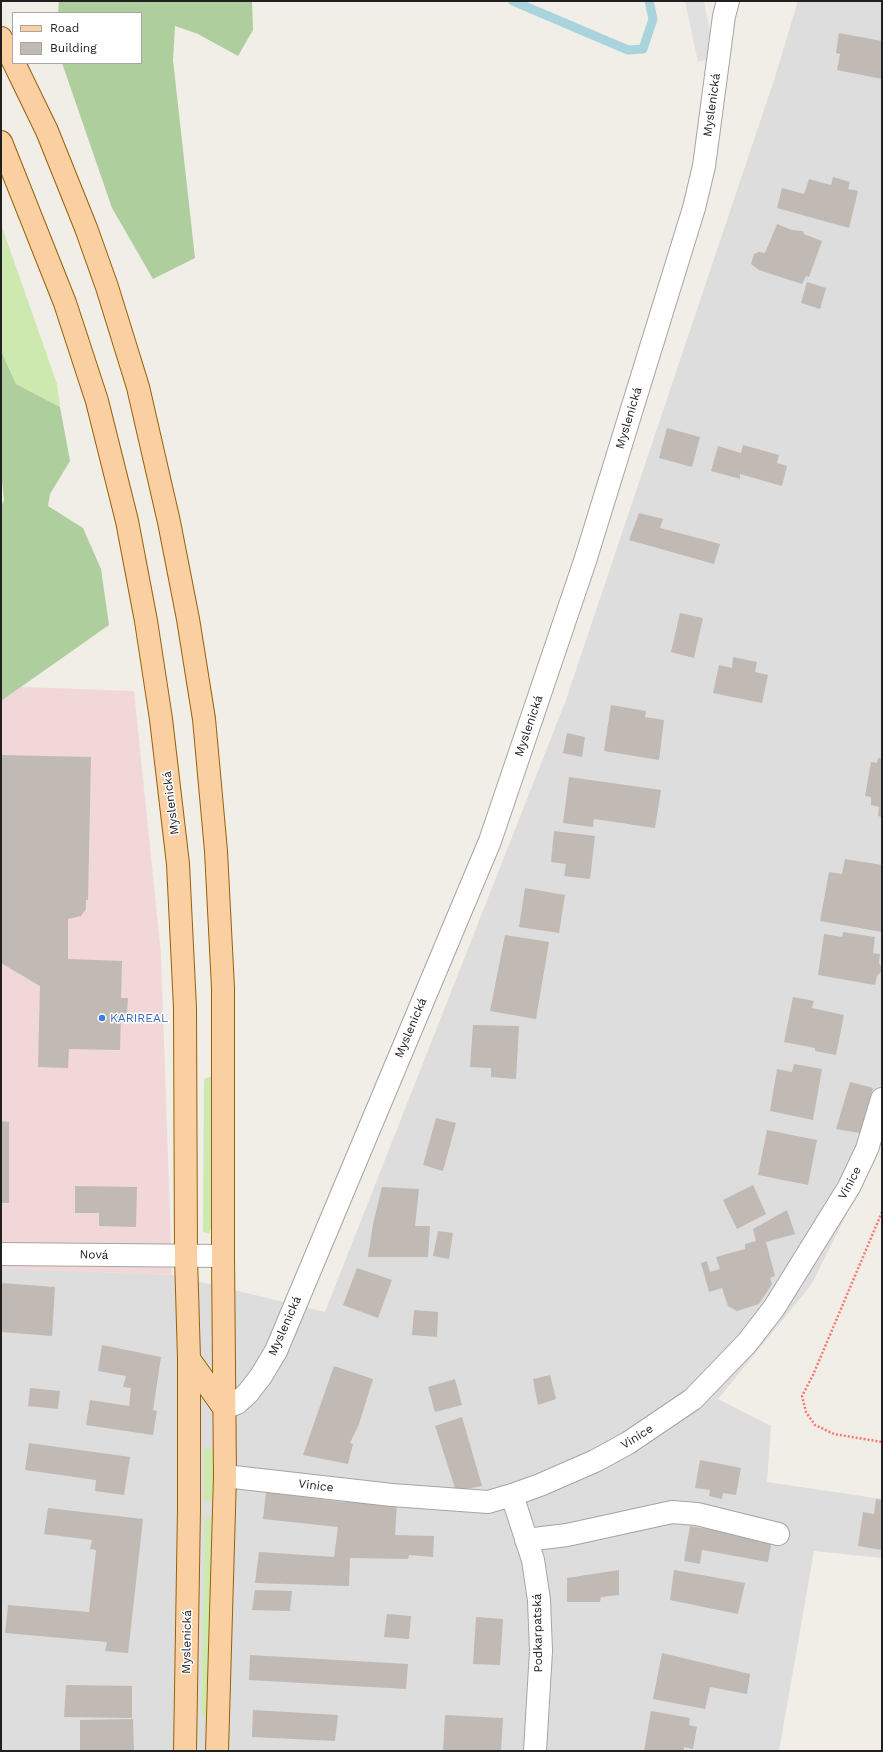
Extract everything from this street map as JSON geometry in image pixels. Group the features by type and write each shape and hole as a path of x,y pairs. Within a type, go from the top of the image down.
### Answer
{"main road":[{"path":"1,38 12,58"},
{"path":"15,64 47,131 86,228 107,287 138,387 169,522 187,611 204,719 216,851 223,988 225,1476 217,1751"},
{"name":"Myslenická","path":"1,142 62,296 97,401 127,522 146,621 161,719 178,864 186,1008 186,1257 189,1358 185,1751"},
{"path":"189,1358 224,1408"}],"street":[{"name":"Myslenická","path":"224,1408 237,1403 248,1393 261,1376 276,1351 490,841 585,561 694,208 704,166 724,16 728,1"},
{"name":"Vinice","path":"225,1476 392,1495 488,1502 512,1495 594,1461 628,1443 693,1399 723,1369 774,1308 849,1187 867,1149 882,1099"},
{"name":"Nová","path":"1,1254 186,1257 223,1256"},
{"name":"Podkarpatská","path":"512,1495 533,1560 539,1600 541,1651 535,1751"},
{"path":"526,1540 567,1535 672,1512 697,1514 778,1534"}],"path":[{"path":"882,1212 813,1375 802,1396 806,1412 815,1425 834,1434 882,1442"}],"shaded area":[{"path":"685,1 704,1 715,57 698,62"},
{"path":"798,1 882,1 882,1133 872,1164 811,1285 718,1399 771,1426 767,1482 882,1499 882,1558 814,1551 779,1751 1,1751 1,1268 172,1275 325,1312 566,700 775,77"},
{"path":"21,687 134,691 161,954 172,1275 1,1268 1,701"}],"green space":[{"path":"59,1 252,1 253,30 238,56 198,34 175,26 173,60 195,258 153,279 112,208 62,64 142,64 142,12 58,12"},
{"path":"1,224 57,384 60,407 16,384 1,351"},
{"path":"1,351 16,384 60,407 70,461 50,494 48,506 83,528 101,569 109,625 1,701 1,506 4,500 1,472"},
{"path":"213,1076 213,1223 209,1234 203,1232 204,1079"},
{"path":"207,1447 213,1450 213,1499 211,1502 205,1501 204,1498 204,1450"},
{"path":"205,1518 212,1518 209,1713 207,1718 202,1717 201,1710"}],"building":[{"path":"839,33 882,41 882,79 837,70 840,54 836,53"},
{"path":"833,177 850,182 848,189 858,191 849,228 777,208 782,188 804,194 809,179 831,185"},
{"path":"777,224 792,230 803,231 804,234 822,241 809,277 806,276 802,284 759,270 751,264 754,254 759,252 765,253"},
{"path":"807,282 826,288 820,309 801,303"},
{"path":"667,428 700,437 692,467 659,458"},
{"path":"743,445 779,455 777,463 787,466 782,486 740,474 740,479 711,471 718,446 741,453"},
{"path":"639,513 663,519 660,528 720,544 714,564 629,540"},
{"path":"680,613 703,618 694,658 671,652"},
{"path":"733,657 757,662 755,672 768,675 762,703 713,693 719,665 732,668"},
{"path":"611,705 646,711 645,717 664,720 659,760 604,751"},
{"path":"567,733 585,737 582,757 563,753"},
{"path":"1,755 91,757 88,900 86,900 86,909 81,916 68,919 68,959 122,961 121,998 128,998 127,1013 121,1013 120,1050 69,1049 68,1068 38,1067 40,986 1,963"},
{"path":"878,758 882,759 882,817 878,816 879,807 871,805 871,797 865,796 871,762 877,763"},
{"path":"569,777 661,790 655,828 594,819 593,827 563,823"},
{"path":"554,831 595,836 590,879 564,876 566,864 551,862"},
{"path":"845,859 882,865 882,932 820,921 829,872 842,874"},
{"path":"525,888 565,895 559,933 519,927"},
{"path":"843,932 875,937 873,953 880,954 879,963 882,968 881,972 877,976 875,985 818,975 824,934 842,937"},
{"path":"505,935 549,942 536,1019 490,1011"},
{"path":"793,997 814,1001 812,1008 844,1015 836,1055 815,1051 815,1048 784,1042"},
{"path":"473,1025 519,1026 516,1079 491,1077 491,1068 470,1067"},
{"path":"794,1064 822,1069 813,1120 770,1111 777,1069 792,1072"},
{"path":"850,1082 873,1088 860,1133 836,1129"},
{"path":"436,1118 456,1123 443,1171 423,1165"},
{"path":"1,1121 9,1122 9,1203 1,1203"},
{"path":"767,1130 817,1140 808,1185 758,1175"},
{"path":"753,1185 766,1214 737,1229 723,1200"},
{"path":"75,1186 137,1187 136,1227 99,1226 99,1213 75,1213"},
{"path":"382,1187 419,1189 415,1226 430,1226 428,1257 368,1257 373,1224"},
{"path":"787,1210 795,1234 766,1242 775,1276 770,1278 772,1284 759,1304 737,1311 728,1306 722,1288 709,1292 701,1263 707,1261 710,1272 720,1269 716,1257 745,1249 745,1244 756,1241 753,1229"},
{"path":"438,1231 453,1233 449,1259 433,1256"},
{"path":"357,1268 392,1280 378,1318 343,1305"},
{"path":"1,1283 55,1287 52,1336 1,1332"},
{"path":"414,1310 438,1312 437,1337 412,1335"},
{"path":"102,1345 161,1357 153,1410 157,1411 153,1435 86,1425 90,1400 129,1406 131,1388 123,1387 126,1376 98,1371"},
{"path":"334,1366 373,1379 359,1424 350,1443 353,1444 348,1464 303,1455"},
{"path":"550,1375 556,1399 538,1405 533,1379"},
{"path":"455,1379 462,1405 435,1412 428,1387"},
{"path":"30,1388 60,1391 58,1409 28,1406"},
{"path":"462,1417 482,1486 456,1491 435,1426"},
{"path":"29,1443 130,1457 124,1495 95,1491 96,1480 25,1470"},
{"path":"700,1460 741,1468 736,1495 723,1493 722,1499 709,1496 710,1490 695,1488"},
{"path":"266,1492 343,1502 397,1503 395,1535 434,1536 433,1557 409,1555 408,1559 350,1558 349,1586 255,1583 259,1552 334,1557 338,1527 263,1519"},
{"path":"876,1499 882,1500 882,1550 858,1546 863,1512 874,1514"},
{"path":"48,1508 143,1519 128,1653 105,1651 107,1642 5,1633 8,1605 89,1612 96,1550 90,1549 92,1540 44,1534"},
{"path":"690,1526 772,1540 768,1562 702,1550 700,1564 684,1561"},
{"path":"619,1570 619,1595 601,1597 600,1602 567,1602 567,1578"},
{"path":"674,1570 745,1583 738,1614 670,1600"},
{"path":"255,1590 292,1591 290,1611 252,1610"},
{"path":"387,1614 411,1616 409,1639 384,1637"},
{"path":"476,1617 503,1619 500,1665 473,1664"},
{"path":"662,1653 750,1674 747,1694 710,1687 705,1709 653,1699"},
{"path":"250,1655 408,1664 406,1689 249,1680"},
{"path":"66,1685 132,1686 132,1718 64,1717"},
{"path":"253,1710 338,1715 335,1741 252,1737"},
{"path":"651,1711 690,1718 689,1725 697,1727 693,1749 684,1747 684,1751 644,1751"},
{"path":"445,1715 503,1718 501,1751 443,1751"},
{"path":"133,1719 134,1751 80,1751 80,1720"}],"waterway":[{"path":"513,1 628,50 643,49 653,19 649,1"}],"place":[{"name":"KARIREAL","path":"102,1018"}]}
